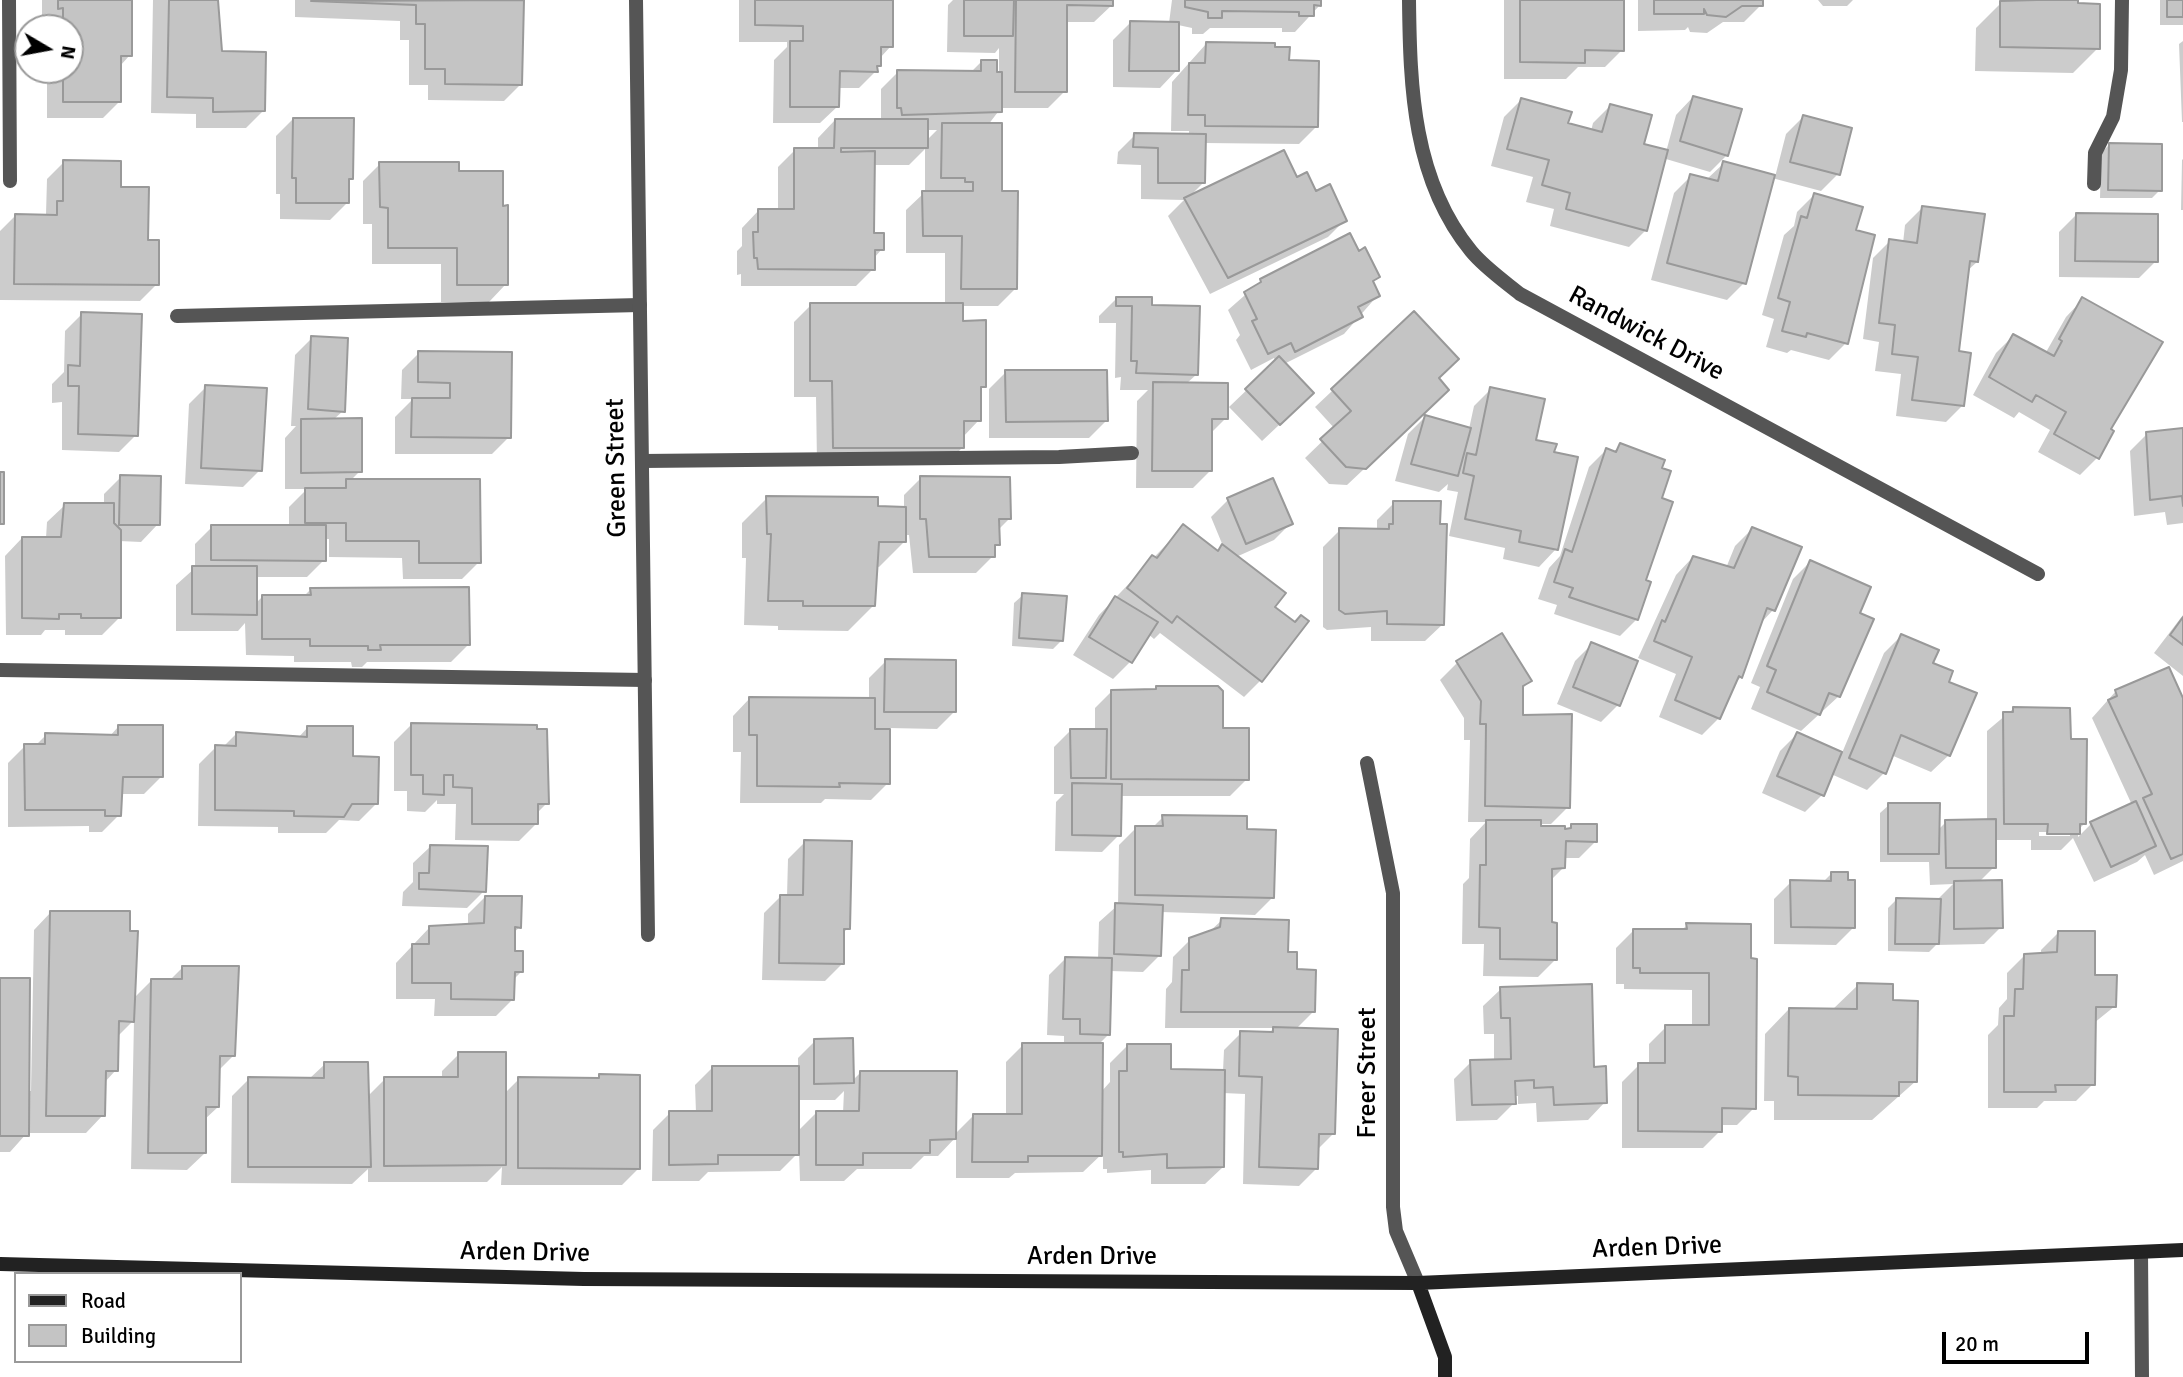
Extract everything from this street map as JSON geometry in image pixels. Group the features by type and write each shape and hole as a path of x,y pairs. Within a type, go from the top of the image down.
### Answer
{"street":[{"path":"9,0 10,181"},
{"name":"Green Street","path":"636,0 648,935"},
{"name":"Randwick Drive","path":"1409,0 1410,82 1420,147 1443,207 1472,252 1520,294 2038,574"},
{"path":"2094,184 2095,153 2113,117 2122,71 2122,0"},
{"path":"177,316 640,305"},
{"path":"642,461 993,458 1132,453"},
{"path":"0,670 645,680"},
{"name":"Freer Street","path":"1367,763 1393,893 1393,1208 1396,1231 1445,1357 1445,1377"},
{"name":"Arden Drive","path":"0,1264 584,1279 1418,1283 2183,1250"},
{"path":"2141,1252 2142,1377"}],"building":[{"path":"58,0 132,0 132,56 121,56 121,102 63,102 63,84 84,84 84,14 63,14 63,8 58,9"},
{"path":"169,0 218,0 222,51 266,52 265,111 213,112 213,98 167,97"},
{"path":"524,0 522,85 445,84 445,69 425,69 425,24 416,24 416,5 311,1"},
{"path":"755,0 893,0 893,47 881,47 881,66 877,66 878,72 840,71 839,107 790,107 790,41 803,41 803,26 755,25"},
{"path":"964,0 1014,0 1013,36 964,36"},
{"path":"1016,0 1113,0 1113,6 1067,5 1067,92 1015,92"},
{"path":"1185,0 1321,0 1321,6 1314,5 1314,16 1299,16 1299,12 1222,11 1222,18 1208,18 1208,12 1185,7"},
{"path":"1520,0 1624,0 1624,51 1585,50 1585,63 1520,62"},
{"path":"1654,0 1763,0 1763,6 1742,6 1726,17 1707,15 1704,9 1704,14 1654,14"},
{"path":"2078,0 2078,3 2100,4 2100,49 2000,47 2000,1"},
{"path":"2167,0 2183,0 2183,17 2167,17"},
{"path":"1130,21 1179,22 1179,71 1129,71"},
{"path":"1206,42 1275,43 1275,47 1290,47 1289,60 1319,61 1318,127 1205,126 1205,115 1188,115 1189,63 1205,63"},
{"path":"981,60 997,60 997,72 1002,72 1002,112 902,115 901,108 897,108 897,70 981,71"},
{"path":"1693,96 1742,109 1728,156 1680,141"},
{"path":"1521,98 1572,112 1568,123 1602,132 1610,104 1652,115 1644,144 1668,150 1647,231 1566,209 1570,193 1542,185 1549,160 1507,149"},
{"path":"1803,115 1852,128 1840,175 1790,162"},
{"path":"293,118 354,118 353,179 349,179 349,203 296,203 296,178 292,178"},
{"path":"835,119 928,119 928,148 841,148 841,152 875,151 874,233 884,233 884,250 875,250 875,270 758,269 757,258 754,258 753,232 758,232 758,209 794,209 794,148 834,148"},
{"path":"942,123 1002,123 1002,191 1018,191 1017,289 961,289 962,236 923,236 922,191 973,191 973,182 965,182 965,178 941,178"},
{"path":"1134,133 1206,134 1205,183 1158,183 1158,148 1133,147"},
{"path":"2109,143 2162,144 2162,191 2108,190"},
{"path":"1284,150 1297,177 1307,172 1316,191 1330,184 1347,221 1228,278 1184,198"},
{"path":"63,160 121,161 121,187 149,187 148,240 159,240 159,285 14,284 15,214 57,215 57,201 63,201"},
{"path":"1723,161 1775,175 1746,284 1667,263 1690,174 1718,181"},
{"path":"379,162 459,162 459,171 503,171 503,206 508,205 508,285 457,285 457,248 388,248 388,208 380,207"},
{"path":"1814,193 1863,207 1856,230 1875,235 1848,344 1807,333 1806,337 1782,331 1790,302 1778,298 1801,216 1807,218"},
{"path":"1922,206 1985,214 1978,262 1970,261 1959,351 1971,353 1964,406 1912,400 1918,357 1892,354 1895,325 1879,323 1889,239 1917,243"},
{"path":"2076,213 2158,214 2158,262 2075,261"},
{"path":"1350,233 1359,251 1365,247 1380,277 1373,281 1380,296 1358,307 1363,317 1295,352 1291,343 1268,354 1252,321 1257,319 1244,292 1261,282 1260,279"},
{"path":"1116,297 1152,297 1152,305 1200,306 1198,375 1136,373 1137,361 1131,361 1132,306 1116,306"},
{"path":"2082,297 2163,342 2111,429 2114,431 2099,459 2054,434 2066,412 2036,395 2032,402 1989,377 2013,334 2054,356 2062,341 2059,339"},
{"path":"810,303 963,303 963,321 986,320 986,387 981,387 981,421 964,421 964,448 833,448 832,381 810,381"},
{"path":"1414,311 1459,359 1439,378 1449,390 1366,469 1346,467 1320,439 1351,411 1331,389"},
{"path":"81,312 142,314 138,436 78,434 79,386 68,386 68,365 80,366"},
{"path":"311,336 348,338 345,412 308,409"},
{"path":"418,351 512,352 511,438 411,437 412,398 450,398 450,383 418,382"},
{"path":"1279,356 1314,393 1280,425 1245,389"},
{"path":"1005,370 1107,370 1108,421 1006,422"},
{"path":"1153,382 1228,383 1228,419 1212,419 1212,471 1152,471"},
{"path":"205,385 267,388 262,471 201,468"},
{"path":"1490,387 1545,399 1536,440 1557,444 1554,452 1578,457 1558,550 1519,542 1521,531 1465,519 1474,476 1463,473 1467,453 1476,455"},
{"path":"1425,415 1471,428 1458,476 1411,464"},
{"path":"362,418 362,472 301,473 301,419"},
{"path":"2183,428 2183,506 2182,496 2150,500 2146,432"},
{"path":"1620,443 1665,460 1662,468 1671,471 1662,498 1673,502 1646,580 1651,582 1638,620 1569,597 1573,588 1554,582 1565,549 1572,552 1606,448 1616,452"},
{"path":"0,472 4,472 4,524 0,524"},
{"path":"120,475 161,476 160,525 119,525"},
{"path":"920,476 1010,477 1011,519 999,519 1000,545 995,545 995,557 929,557 926,519 920,519"},
{"path":"1273,478 1293,524 1246,544 1227,498"},
{"path":"346,479 480,479 481,563 419,563 419,541 346,541 346,523 305,523 305,488 346,488"},
{"path":"766,496 878,497 878,506 906,507 906,542 879,542 875,606 803,606 803,601 768,601 771,534 767,534"},
{"path":"1393,501 1441,501 1440,524 1447,524 1444,625 1387,624 1387,611 1345,614 1339,610 1339,528 1389,529 1389,524 1393,524"},
{"path":"64,503 114,503 114,523 121,530 121,618 81,618 81,614 59,614 59,619 22,618 22,537 61,537"},
{"path":"1183,524 1218,551 1222,544 1286,593 1275,607 1295,622 1301,615 1309,621 1262,682 1177,616 1172,623 1127,588 1152,555 1157,558"},
{"path":"211,525 326,525 326,561 211,560"},
{"path":"1752,527 1802,547 1775,611 1767,608 1742,678 1739,676 1720,719 1675,700 1692,657 1654,641 1693,556 1734,568"},
{"path":"1810,560 1871,587 1860,613 1874,619 1840,697 1829,693 1820,715 1767,692 1776,670 1767,666"},
{"path":"192,566 257,566 257,615 192,614"},
{"path":"469,587 470,645 380,645 381,650 368,650 368,646 310,646 310,639 262,639 262,595 311,595 310,588"},
{"path":"1022,593 1067,596 1063,641 1019,638"},
{"path":"1115,596 1158,622 1132,663 1089,637"},
{"path":"2183,617 2183,645 2170,635"},
{"path":"1502,633 1532,681 1523,686 1523,715 1572,714 1570,808 1485,806 1486,724 1480,724 1481,701 1456,661"},
{"path":"1901,634 1939,650 1933,663 1953,671 1949,682 1977,693 1950,756 1901,735 1886,774 1849,758"},
{"path":"1591,642 1638,661 1620,706 1573,687"},
{"path":"885,659 956,660 956,712 884,712"},
{"path":"2169,667 2183,698 2183,854 2171,859 2143,798 2152,794 2108,700 2117,696 2115,690"},
{"path":"1156,686 1218,686 1223,691 1223,728 1249,728 1249,780 1111,779 1111,690 1156,689"},
{"path":"749,697 875,698 875,729 890,729 890,784 839,783 840,787 757,786 757,735 749,735"},
{"path":"2013,707 2070,708 2071,739 2087,739 2086,824 2080,824 2080,834 2047,834 2048,824 2004,824 2003,712 2013,712"},
{"path":"411,723 537,725 537,729 547,729 549,804 538,804 538,824 472,824 472,788 453,787 453,775 444,775 444,795 423,794 423,775 411,775"},
{"path":"118,725 163,725 163,777 123,777 121,816 105,816 105,810 25,810 24,744 45,744 45,733 118,735"},
{"path":"307,726 353,726 353,756 379,757 378,804 352,804 344,817 294,816 294,811 215,810 215,745 236,746 236,732 307,737"},
{"path":"1070,729 1107,729 1106,778 1071,778"},
{"path":"1797,732 1842,752 1824,796 1777,776"},
{"path":"1072,783 1122,784 1121,836 1072,835"},
{"path":"2136,801 2156,846 2111,867 2090,822"},
{"path":"1888,803 1940,803 1939,854 1888,854"},
{"path":"1162,815 1247,816 1247,829 1276,830 1274,898 1135,895 1135,826 1163,826"},
{"path":"1996,819 1996,868 1946,868 1945,820"},
{"path":"1486,820 1541,820 1541,826 1565,826 1565,829 1571,828 1571,824 1597,824 1597,842 1566,841 1565,868 1552,869 1552,922 1557,923 1557,960 1500,959 1500,928 1479,927 1480,865 1486,865"},
{"path":"804,840 852,841 850,929 844,929 844,964 779,963 780,895 803,895"},
{"path":"430,845 488,846 486,892 419,889 419,873 429,873"},
{"path":"1831,872 1848,872 1848,880 1855,880 1855,928 1791,927 1790,880 1831,881"},
{"path":"2002,880 2003,928 1954,929 1954,881"},
{"path":"485,896 522,896 521,928 515,927 515,951 523,951 523,972 515,972 514,1000 451,999 451,983 412,983 412,944 429,944 429,926 484,923"},
{"path":"1896,898 1941,899 1939,944 1895,944"},
{"path":"1115,903 1163,905 1161,956 1114,954"},
{"path":"50,911 130,911 130,931 138,931 134,1022 119,1021 118,1071 106,1071 105,1116 46,1116"},
{"path":"1221,918 1289,920 1288,952 1297,952 1297,969 1316,970 1315,1012 1181,1012 1182,970 1189,970 1189,938 1220,927"},
{"path":"1686,923 1751,924 1751,958 1757,959 1756,1109 1722,1108 1722,1132 1638,1131 1638,1063 1665,1063 1665,1025 1709,1025 1709,973 1640,973 1640,968 1633,968 1633,929 1687,929"},
{"path":"2058,931 2095,931 2095,975 2117,975 2116,1007 2096,1007 2095,1085 2055,1085 2056,1092 2004,1092 2004,1016 2014,1016 2015,989 2023,989 2024,954 2057,952"},
{"path":"1065,957 1112,958 1110,1035 1080,1034 1080,1019 1063,1019"},
{"path":"182,966 239,966 235,1056 220,1056 219,1107 206,1107 206,1153 148,1153 151,979 182,979"},
{"path":"0,978 30,978 29,1136 0,1136"},
{"path":"1857,983 1893,984 1893,1000 1918,1001 1917,1082 1899,1082 1899,1096 1798,1095 1798,1077 1788,1076 1789,1008 1857,1009"},
{"path":"1592,984 1594,1067 1606,1066 1607,1103 1554,1105 1553,1087 1534,1088 1534,1080 1515,1081 1516,1104 1472,1105 1470,1060 1511,1059 1510,1018 1501,1018 1500,987"},
{"path":"1273,1027 1338,1029 1335,1134 1319,1134 1318,1169 1259,1167 1262,1077 1239,1076 1240,1031 1273,1032"},
{"path":"853,1038 854,1083 814,1084 814,1039"},
{"path":"1022,1043 1103,1043 1102,1156 1028,1156 1028,1162 972,1162 973,1114 1022,1114"},
{"path":"1127,1044 1171,1044 1171,1069 1225,1070 1224,1167 1167,1168 1167,1154 1123,1157 1123,1152 1119,1152 1119,1071 1127,1071"},
{"path":"458,1052 506,1052 506,1165 384,1166 384,1077 458,1077"},
{"path":"324,1062 368,1062 371,1167 248,1167 248,1077 324,1078"},
{"path":"712,1066 799,1066 799,1155 718,1155 718,1164 669,1165 669,1111 712,1111"},
{"path":"860,1071 957,1071 956,1139 930,1140 930,1153 863,1153 863,1165 816,1165 816,1111 859,1111"},
{"path":"599,1074 640,1075 640,1169 518,1168 518,1077 599,1078"}]}
